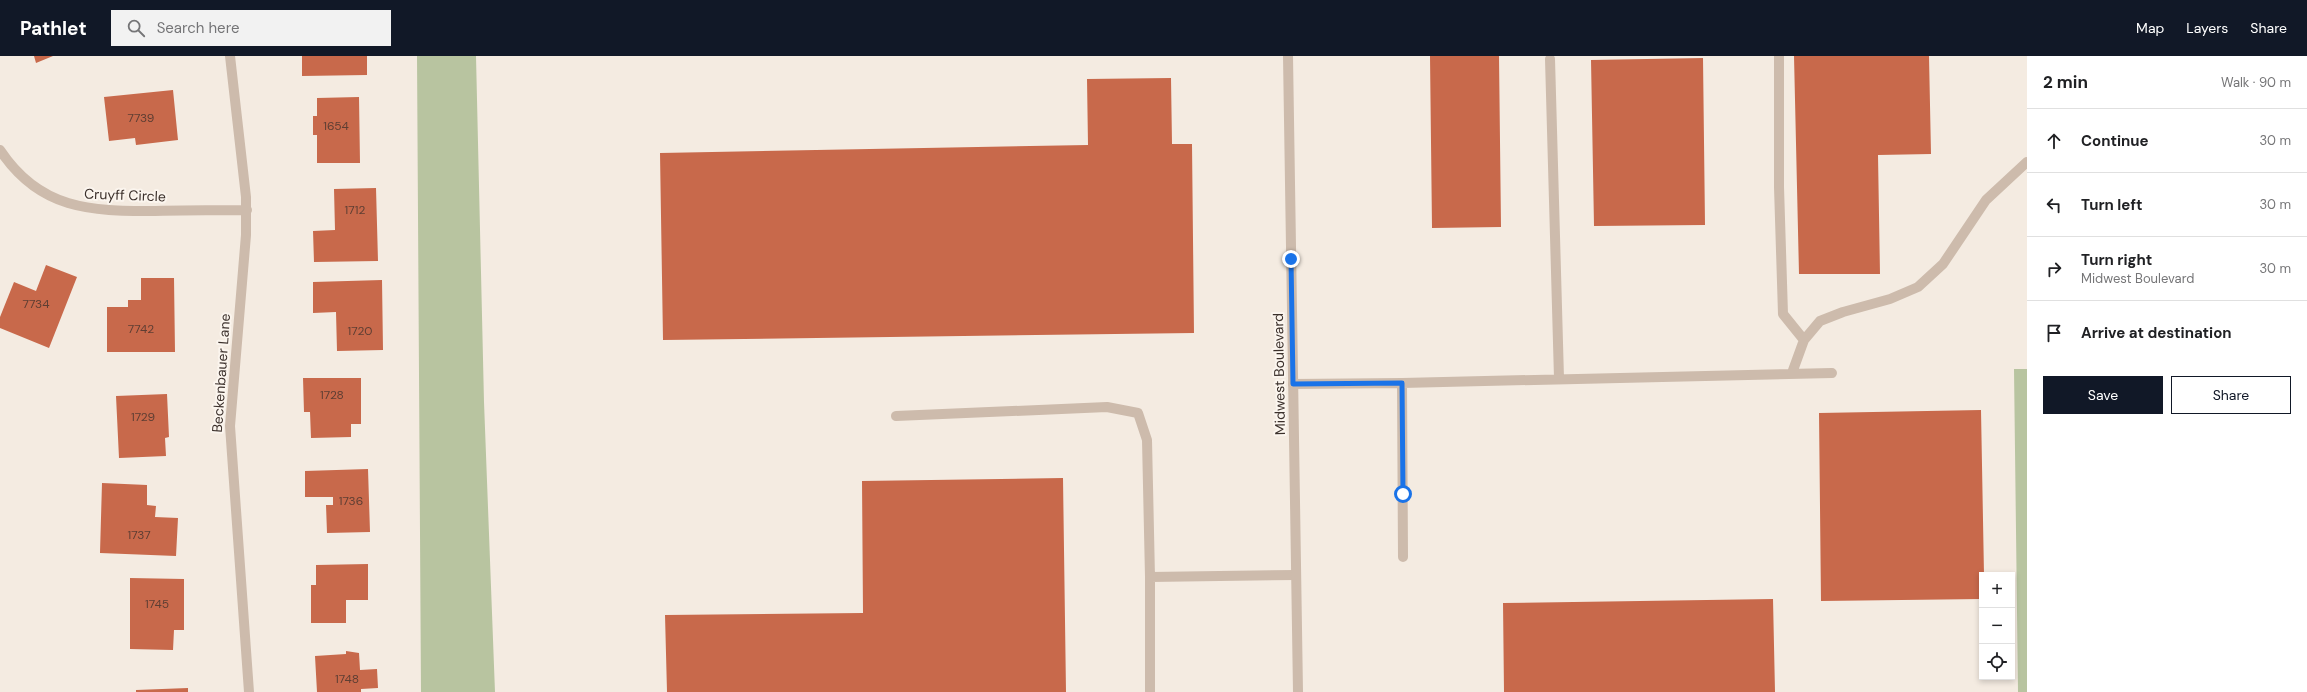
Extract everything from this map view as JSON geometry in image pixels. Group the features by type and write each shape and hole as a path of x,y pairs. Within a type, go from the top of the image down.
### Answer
{"street":[{"name":"Beckenbauer Lane","path":"230,56 247,210 230,426 249,692"},
{"name":"Midwest Boulevard","path":"1288,56 1298,692"},
{"path":"1779,56 1779,187 1783,314 1804,340"},
{"path":"1550,59 1559,378"},
{"name":"Cruyff Circle","path":"0,150 28,182 62,202 75,206 114,211 247,210"},
{"path":"1792,373 1804,340 1820,321 1843,312 1890,299 1918,287 1943,264 1986,200 2027,162"},
{"path":"1293,384 1402,383 1559,378 1832,373"},
{"path":"1402,383 1403,557"},
{"path":"896,416 1107,407 1138,413 1147,440 1150,577 1150,692"},
{"path":"1150,577 1296,575"}],"green space":[{"path":"417,56 476,56 484,402 495,692 421,692"},
{"path":"2014,369 2027,369 2027,692 2018,692"}],"building":[{"path":"34,56 53,56 36,63"},
{"path":"302,56 367,56 367,75 302,76"},
{"path":"1430,56 1499,56 1501,227 1432,228"},
{"path":"1794,56 1929,56 1931,154 1878,155 1880,274 1799,274"},
{"path":"1703,58 1705,225 1594,226 1591,60"},
{"path":"1171,78 1172,144 1192,144 1194,333 663,340 660,153 1088,145 1087,79"},
{"path":"173,90 178,140 136,145 135,138 109,141 104,97"},
{"path":"359,97 360,163 317,163 317,135 313,135 313,116 317,116 317,98"},
{"path":"376,188 378,261 314,262 313,231 335,230 334,189"},
{"path":"46,265 77,277 49,348 0,328 0,317 14,282 36,291"},
{"path":"141,278 174,278 175,352 107,352 107,307 128,307 128,300 141,300"},
{"path":"382,280 383,350 337,351 336,312 313,313 313,282"},
{"path":"303,378 361,378 361,424 351,424 351,437 311,438 310,412 304,412"},
{"path":"167,394 169,437 165,438 166,456 119,458 116,396"},
{"path":"1981,410 1984,572 1979,572 1979,599 1821,601 1819,413"},
{"path":"368,469 370,532 327,533 326,505 333,505 333,497 305,497 305,471"},
{"path":"1063,478 1066,692 667,692 665,615 863,613 862,481"},
{"path":"102,483 147,485 147,505 156,506 155,517 178,518 176,556 100,553"},
{"path":"368,564 368,600 346,600 346,623 311,623 311,585 316,585 316,565"},
{"path":"130,578 184,579 184,630 174,630 173,650 130,649"},
{"path":"1773,599 1775,692 1504,692 1503,603"},
{"path":"346,651 359,653 360,670 377,669 378,688 361,689 361,692 317,692 315,656 346,654"},
{"path":"188,688 188,692 136,692 136,690"}],"route":[{"path":"1291,259 1293,384 1402,383 1403,494"}]}
